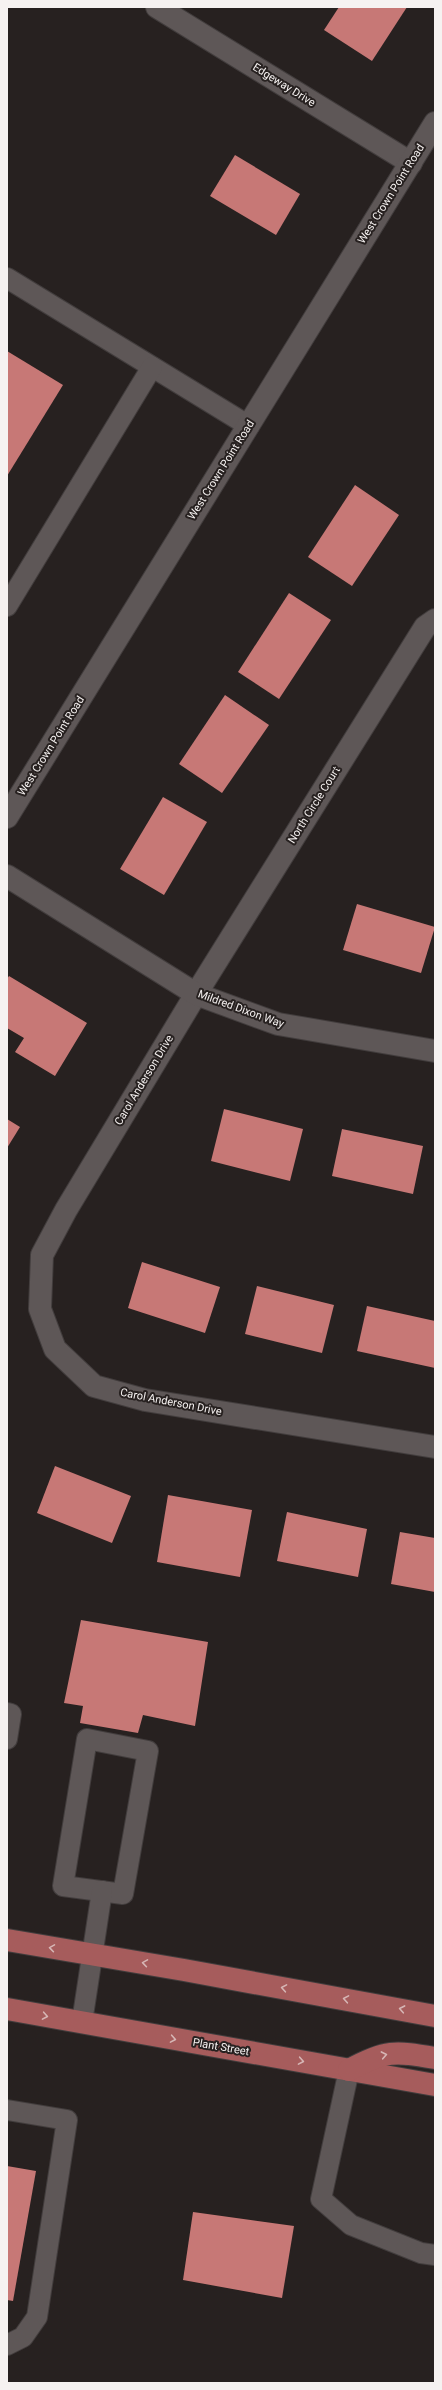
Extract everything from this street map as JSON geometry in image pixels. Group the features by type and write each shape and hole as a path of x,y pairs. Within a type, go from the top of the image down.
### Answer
{"main road":[{"path":"7,1940 435,2016"},
{"name":"Plant Street","path":"7,2009 435,2085"},
{"path":"349,2070 373,2057 399,2052 435,2058"}],"street":[{"name":"Edgeway Drive","path":"157,7 411,163"},
{"name":"West Crown Point Road","path":"7,817 435,123"},
{"name":"North Circle Court","path":"196,994 425,627 435,620"},
{"name":"Mildred Dixon Way","path":"7,876 196,994 278,1024 435,1051"},
{"name":"Carol Anderson Drive","path":"196,994 66,1210 42,1255 40,1309 55,1349 94,1386 145,1400 435,1447"}],"lane":[{"path":"7,278 249,426"},
{"path":"7,606 152,367"},
{"path":"7,1713 10,1714 7,1739"},
{"path":"87,1739 148,1751 123,1894 102,1891 64,1886 87,1739"},
{"path":"82,2022 91,1954 102,1891"},
{"path":"349,2070 321,2199 351,2225 421,2253 435,2255"},
{"path":"7,2110 68,2120 38,2317 23,2336 7,2345"}],"building":[{"path":"339,7 407,7 372,61 324,30"},
{"path":"235,155 300,194 276,235 210,196"},
{"path":"7,351 63,385 7,476"},
{"path":"355,485 399,515 352,586 308,557"},
{"path":"289,593 331,620 279,699 238,672"},
{"path":"225,695 269,725 222,793 179,764"},
{"path":"163,797 207,822 164,895 120,869"},
{"path":"357,904 435,927 421,973 343,950"},
{"path":"9,976 87,1023 55,1076 15,1052 24,1038 7,1028 7,979"},
{"path":"224,1109 303,1129 290,1181 211,1161"},
{"path":"7,1119 20,1127 7,1148"},
{"path":"342,1129 423,1146 413,1194 332,1176"},
{"path":"142,1262 220,1287 205,1333 128,1308"},
{"path":"257,1286 334,1305 322,1353 245,1334"},
{"path":"367,1306 435,1321 435,1368 357,1351"},
{"path":"55,1466 131,1496 112,1543 37,1513"},
{"path":"168,1495 252,1510 240,1577 157,1562"},
{"path":"287,1512 367,1529 358,1577 277,1561"},
{"path":"400,1532 435,1538 435,1592 391,1584"},
{"path":"81,1620 208,1642 195,1726 143,1715 138,1733 80,1723 83,1706 64,1703"},
{"path":"7,2166 36,2171 13,2301 7,2300"},
{"path":"193,2212 294,2226 282,2298 183,2280"}]}
